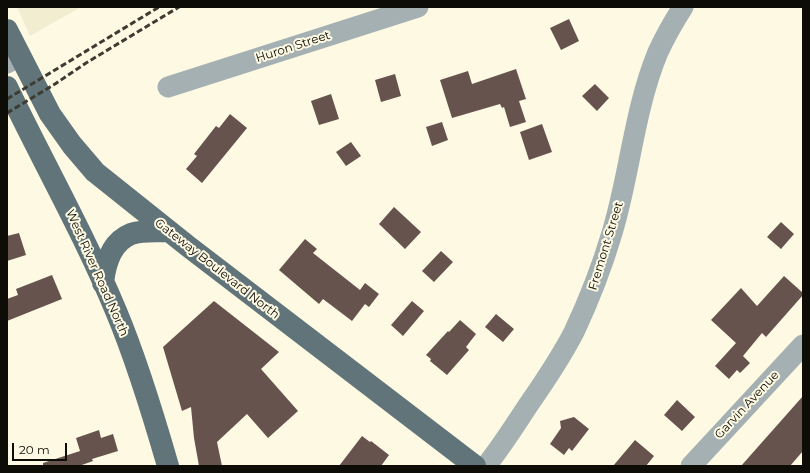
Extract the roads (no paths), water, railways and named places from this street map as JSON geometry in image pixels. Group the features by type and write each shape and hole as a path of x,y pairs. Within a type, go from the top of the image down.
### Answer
{"main road":[{"name":"Gateway Boulevard North","path":"7,30 13,59 72,145 95,172 168,231 475,466"},
{"name":"West River Road North","path":"7,87 68,207 116,311 136,362 168,466"},
{"path":"103,282 107,259 112,250 124,238 139,233 168,231"}],"street":[{"name":"Huron Street","path":"168,87 418,7"},
{"name":"Fremont Street","path":"486,466 498,451 557,362 586,306 599,274 612,232 646,85 659,51 683,7"},
{"name":"Garvin Avenue","path":"691,466 803,345"}],"railway":[{"path":"7,99 159,7"},
{"path":"7,113 179,7"}]}
